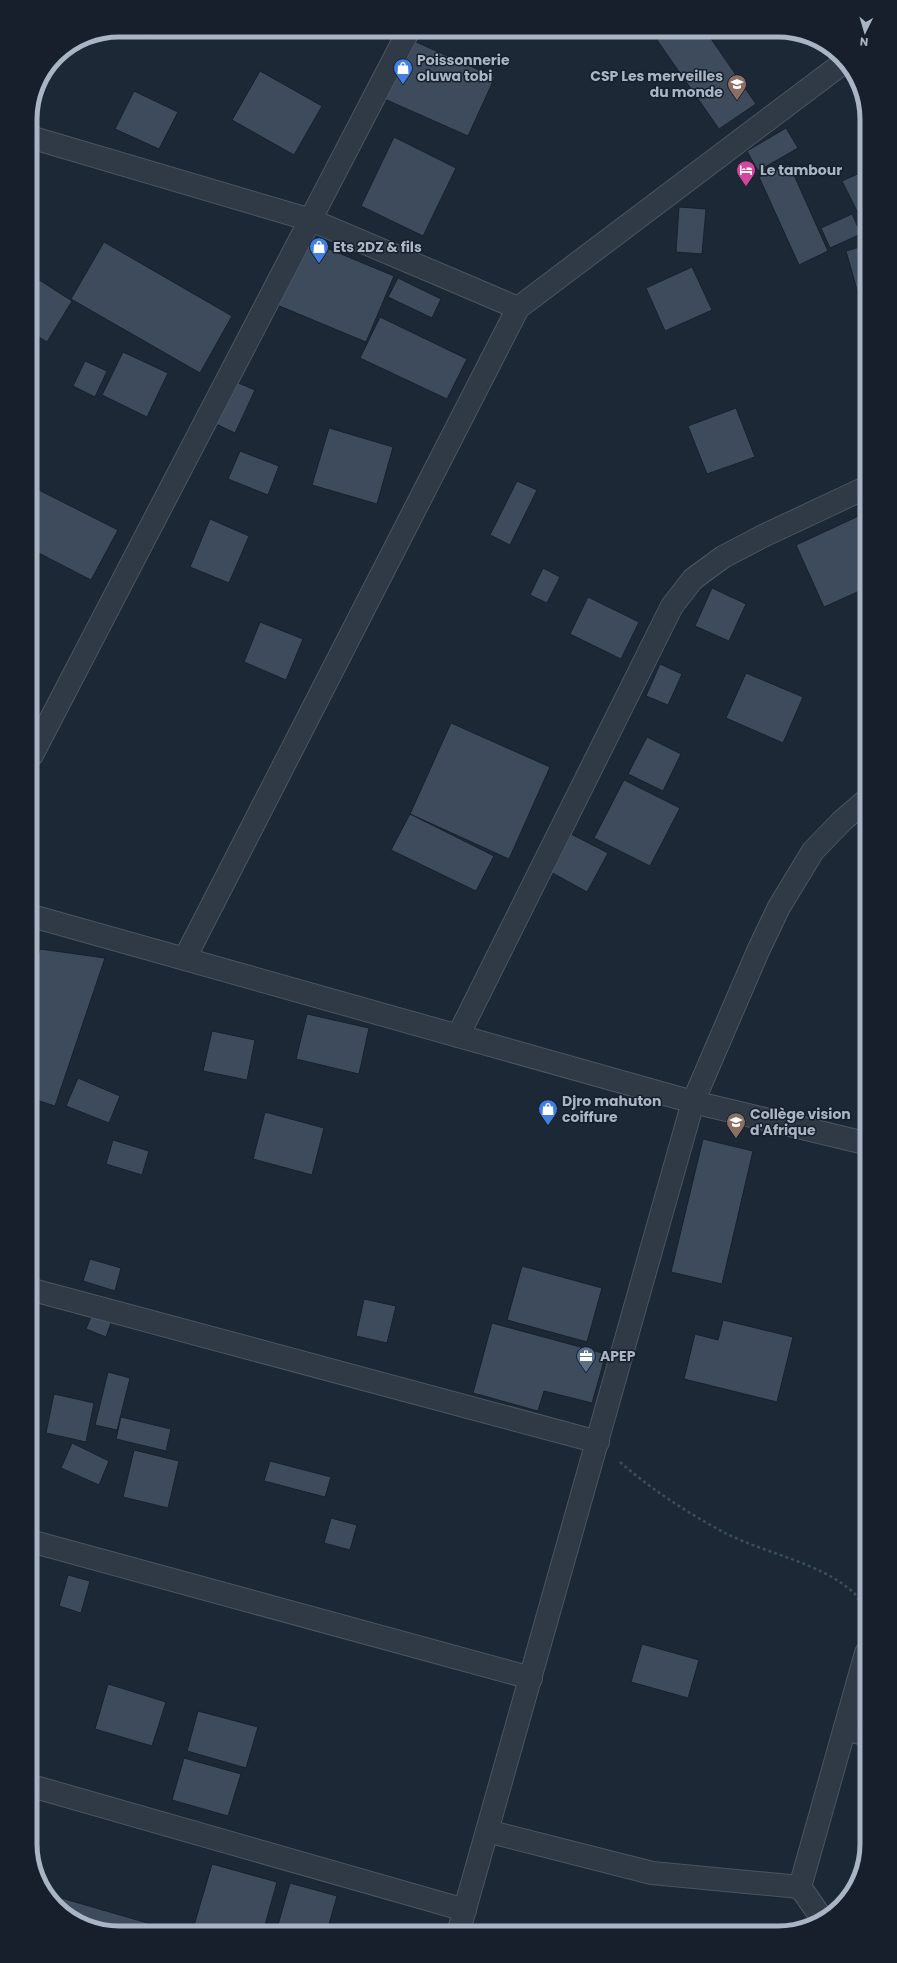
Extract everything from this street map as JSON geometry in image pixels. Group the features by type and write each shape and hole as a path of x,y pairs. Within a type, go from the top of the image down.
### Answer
{"street":[{"path":"37,745 405,37"},
{"path":"185,958 518,308 840,65"},
{"path":"37,139 310,220 518,308"},
{"path":"458,1036 672,606 693,579 723,557 761,537 860,490"},
{"path":"460,1926 693,1102 758,951 779,907 813,851 842,821 860,805"},
{"path":"37,917 693,1102 860,1142"},
{"path":"37,1291 598,1442"},
{"path":"37,1543 531,1678"},
{"path":"800,1887 860,1675"},
{"path":"845,1729 860,1733"},
{"path":"37,1788 465,1910"},
{"path":"487,1832 652,1872 800,1887 819,1914"}],"path":[{"path":"598,1442 672,1503 726,1533 825,1573 855,1594 860,1604"}],"building":[{"path":"145,37 152,37 150,40"},
{"path":"661,37 710,37 756,104 719,129 657,40"},
{"path":"407,38 495,77 468,136 380,97"},
{"path":"260,71 322,106 294,155 232,120"},
{"path":"134,91 178,112 159,149 115,129"},
{"path":"786,128 798,148 758,171 747,151"},
{"path":"394,137 456,168 423,236 361,206"},
{"path":"789,164 828,251 799,265 759,177"},
{"path":"860,173 860,217 842,181"},
{"path":"679,207 706,209 702,254 676,252"},
{"path":"852,214 860,234 830,248 821,228"},
{"path":"305,239 394,276 366,342 277,305"},
{"path":"104,242 232,316 200,373 71,299"},
{"path":"860,247 860,300 846,251"},
{"path":"692,267 712,310 665,331 646,288"},
{"path":"398,278 441,299 432,318 388,297"},
{"path":"37,279 72,301 47,342 37,336"},
{"path":"380,317 467,359 447,399 360,358"},
{"path":"123,352 168,373 147,417 102,395"},
{"path":"85,361 107,371 95,397 73,386"},
{"path":"236,382 255,390 235,433 216,424"},
{"path":"736,408 755,457 707,474 688,426"},
{"path":"329,428 393,447 377,504 312,485"},
{"path":"240,451 279,466 268,495 228,479"},
{"path":"517,481 537,490 510,545 490,535"},
{"path":"37,489 118,530 91,580 37,552"},
{"path":"860,515 860,591 824,607 796,545"},
{"path":"210,519 249,536 229,583 190,567"},
{"path":"543,568 560,577 547,603 530,595"},
{"path":"712,588 746,604 729,641 695,626"},
{"path":"588,597 639,622 621,659 570,634"},
{"path":"260,622 303,639 286,680 244,662"},
{"path":"660,664 682,674 668,705 646,696"},
{"path":"746,673 803,697 783,743 726,718"},
{"path":"451,723 550,767 509,859 410,814"},
{"path":"647,737 681,754 663,791 628,774"},
{"path":"624,780 680,808 650,866 594,838"},
{"path":"410,814 494,856 476,891 391,850"},
{"path":"569,833 608,853 587,892 549,871"},
{"path":"40,949 105,958 55,1106 37,1100 37,960"},
{"path":"307,1014 369,1028 359,1074 296,1059"},
{"path":"212,1031 255,1040 247,1080 203,1071"},
{"path":"78,1078 120,1096 109,1123 66,1106"},
{"path":"265,1112 324,1128 312,1175 253,1159"},
{"path":"703,1139 753,1151 722,1284 671,1272"},
{"path":"113,1140 149,1151 142,1175 106,1164"},
{"path":"90,1259 121,1268 115,1291 83,1281"},
{"path":"522,1266 602,1288 587,1342 507,1320"},
{"path":"364,1299 396,1306 387,1343 356,1336"},
{"path":"93,1312 112,1320 106,1337 86,1329"},
{"path":"723,1320 793,1337 777,1402 684,1379 695,1334 718,1340"},
{"path":"492,1323 606,1354 592,1403 544,1391 538,1411 473,1393"},
{"path":"108,1372 130,1378 117,1430 95,1425"},
{"path":"54,1394 94,1403 86,1442 46,1433"},
{"path":"121,1417 171,1429 166,1451 116,1439"},
{"path":"72,1443 109,1461 99,1485 61,1468"},
{"path":"134,1450 179,1461 168,1508 123,1497"},
{"path":"270,1461 331,1477 325,1497 264,1481"},
{"path":"331,1518 357,1525 350,1550 324,1543"},
{"path":"68,1575 90,1581 81,1613 59,1606"},
{"path":"642,1644 699,1660 688,1698 631,1682"},
{"path":"108,1684 166,1702 152,1746 95,1729"},
{"path":"198,1711 258,1727 246,1768 187,1751"},
{"path":"184,1758 241,1774 228,1816 172,1800"},
{"path":"212,1864 277,1882 265,1926 194,1926"},
{"path":"290,1883 337,1896 328,1926 278,1926"},
{"path":"56,1896 151,1924 150,1926 114,1926 93,1922 69,1909"}],"place":[{"name":"Poissonnerie oluwa tobi","path":"403,85"},
{"name":"CSP Les merveilles du monde","path":"737,101"},
{"name":"Le tambour","path":"746,187"},
{"name":"Ets 2DZ & fils","path":"319,264"},
{"name":"Djro mahuton coiffure","path":"548,1126"},
{"name":"Collège vision d'Afrique","path":"736,1139"},
{"name":"APEP","path":"586,1373"}]}
